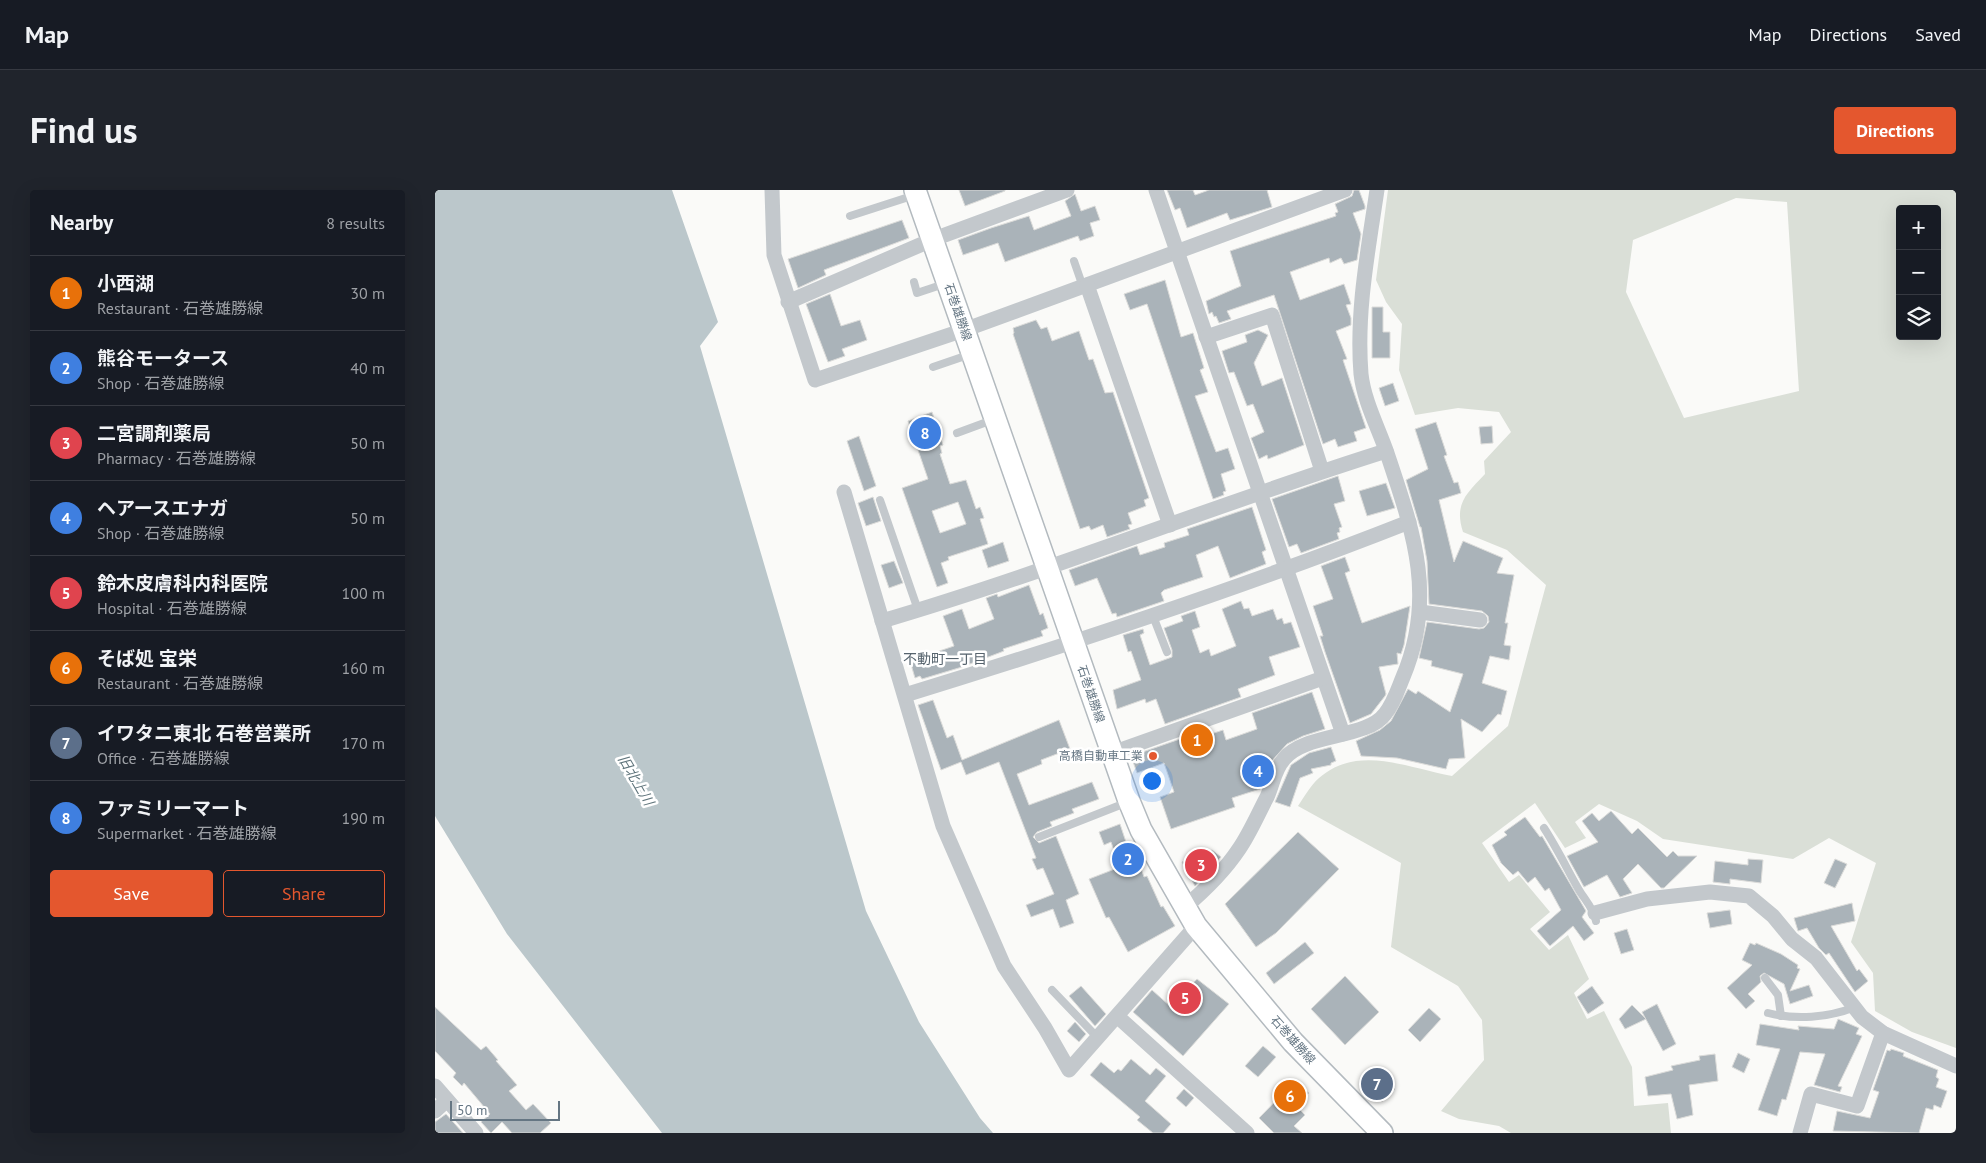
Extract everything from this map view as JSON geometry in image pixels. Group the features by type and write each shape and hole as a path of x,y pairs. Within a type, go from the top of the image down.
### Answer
{"main road":[{"name":"石巻雄勝線","path":"916,192 1112,753 1141,830 1196,926 1293,1042 1382,1133"}],"street":[{"path":"772,190 774,255 815,380 965,330 1345,190"},
{"path":"788,302 934,239 1067,190"},
{"path":"1156,190 1343,734"},
{"path":"1185,907 1200,894 1239,849 1269,794 1275,773 1284,758 1297,748 1378,722 1385,715 1413,654 1420,612 1419,561 1409,522 1366,397 1361,374 1363,285 1377,190"},
{"path":"1085,286 1170,525"},
{"path":"1207,337 1272,315 1322,471"},
{"path":"881,621 1047,567 1322,471 1386,451"},
{"path":"845,492 881,621 905,695 943,826 1004,966 1045,1028 1069,1070 1118,1017 1196,926"},
{"path":"905,695 1074,643 1153,616 1287,570 1409,522"},
{"path":"1420,612 1480,620"},
{"path":"1112,753 1323,678"},
{"path":"1595,917 1647,899 1710,892 1749,896 1773,916 1792,939 1816,958 1862,1017 1883,1033 1956,1066"},
{"path":"1118,1017 1247,1133"},
{"path":"1800,1133 1811,1094 1857,1106 1883,1033"},
{"path":"435,1111 439,1091"},
{"path":"439,1091 476,1133"}],"lane":[{"path":"850,216 916,192"},
{"path":"1074,261 1085,286"},
{"path":"914,282 917,293 948,283"},
{"path":"933,367 973,353"},
{"path":"957,433 996,419"},
{"path":"880,500 918,610"},
{"path":"1153,616 1167,652"},
{"path":"1039,837 1129,801"},
{"path":"1544,828 1563,855 1579,890 1595,917"},
{"path":"1765,978 1778,996 1781,1016"},
{"path":"1052,990 1098,1038"},
{"path":"1768,1013 1796,1017 1841,1013 1855,1007"}],"shaded area":[{"path":"1388,190 1956,190 1956,1048 1912,1032 1875,1011 1873,973 1851,942 1876,863 1829,838 1793,859 1663,839 1637,821 1599,804 1575,822 1586,838 1565,848 1535,803 1482,843 1509,882 1519,875 1550,912 1530,929 1549,950 1568,935 1589,979 1574,993 1587,1019 1604,1011 1632,1067 1634,1106 1668,1103 1671,1133 1511,1133 1499,1126 1459,1119 1441,1111 1484,1060 1482,1020 1458,986 1391,947 1401,863 1298,806 1319,778 1334,768 1350,762 1384,761 1452,776 1508,726 1546,585 1507,550 1463,532 1460,514 1463,500 1485,474 1484,461 1511,432 1499,412 1458,408 1415,415 1399,370 1402,324 1386,302 1376,280","holes":["1736,198 1787,202 1799,391 1684,418 1626,292 1633,240"]}],"water":[{"name":"旧北上川","path":"435,190 672,190 718,322 700,346 866,911 919,1022 980,1118 993,1133 662,1133 507,934 435,816"}],"building":[{"path":"959,190 1005,190 1005,191 965,206"},
{"path":"1167,190 1193,190 1195,195 1209,190 1267,190 1272,207 1230,220 1227,213 1187,228 1180,208 1175,210"},
{"path":"1354,190 1359,190 1365,206 1365,209 1353,213 1361,234 1357,260 1344,264 1341,258 1330,263 1329,258 1290,272 1300,300 1344,284 1351,304 1346,305 1351,318 1351,325 1336,331 1347,359 1343,360 1366,428 1354,432 1357,441 1338,447 1335,439 1323,444 1274,295 1227,311 1231,319 1219,323 1212,312 1209,314 1206,301 1241,286 1230,251 1336,216 1335,213 1338,212 1335,204 1352,196"},
{"path":"1075,194 1081,211 1095,206 1100,220 1090,223 1094,236 1080,241 1078,236 1005,262 998,243 963,255 958,240 991,228 1029,216 1034,230 1071,216 1065,201"},
{"path":"902,220 909,238 824,270 826,275 798,288 788,259"},
{"path":"1165,280 1181,337 1193,333 1204,368 1200,370 1208,392 1195,396 1216,452 1228,448 1235,469 1221,474 1226,491 1223,492 1224,495 1213,499 1147,304 1130,310 1124,294"},
{"path":"830,294 841,326 860,320 867,340 842,349 845,356 828,362 806,304"},
{"path":"1372,307 1383,307 1383,332 1390,332 1390,358 1372,358"},
{"path":"1036,320 1041,329 1047,327 1052,341 1079,331 1089,360 1093,359 1105,393 1113,392 1149,498 1144,500 1146,506 1128,513 1132,524 1128,525 1130,529 1107,537 1103,525 1091,530 1089,526 1080,529 1013,334 1013,328"},
{"path":"1258,330 1268,335 1254,363 1262,386 1282,378 1304,445 1268,459 1267,455 1259,459 1251,438 1264,432 1253,404 1247,406 1234,372 1229,373 1222,351 1247,342 1245,335"},
{"path":"1393,383 1399,401 1385,406 1379,388"},
{"path":"932,412 943,445 940,446 942,453 940,454 950,484 966,480 976,509 980,507 984,518 980,519 988,544 948,557 949,560 941,563 948,583 937,587 902,488 928,479 908,421","holes":["958,502 966,524 940,533 932,511"]},
{"path":"1436,422 1447,455 1444,456 1454,483 1458,482 1461,493 1439,500 1454,562 1463,541 1503,558 1497,573 1514,575 1505,623 1508,623 1504,645 1511,646 1509,660 1490,656 1482,683 1507,691 1501,715 1498,714 1482,732 1461,719 1465,758 1449,759 1446,769 1397,758 1361,756 1356,741 1380,730 1391,721 1408,689 1416,694 1418,691 1450,712 1463,674 1431,666 1432,661 1419,658 1427,622 1479,629 1484,628 1489,622 1488,616 1482,611 1429,604 1427,561 1421,527 1406,480 1428,469 1415,429"},
{"path":"1492,426 1493,443 1481,444 1479,427"},
{"path":"859,436 876,486 864,491 847,441"},
{"path":"1338,476 1345,501 1334,504 1342,527 1339,528 1340,532 1337,533 1339,539 1301,553 1297,544 1289,547 1272,499"},
{"path":"1386,483 1395,508 1367,516 1359,491"},
{"path":"873,497 881,521 866,526 858,503"},
{"path":"1252,507 1266,550 1262,552 1266,564 1230,578 1218,546 1196,555 1203,577 1164,590 1161,593 1164,601 1117,617 1116,613 1112,614 1097,578 1075,586 1069,570 1137,546 1140,555 1165,547 1164,543 1189,535 1187,529"},
{"path":"1003,542 1009,561 988,568 982,550"},
{"path":"1345,557 1350,571 1345,573 1362,623 1410,606 1404,645 1401,654 1397,653 1398,664 1379,667 1385,696 1371,714 1350,723 1325,652 1320,636 1323,636 1313,606 1333,599 1321,566"},
{"path":"894,561 903,583 889,588 881,565"},
{"path":"1029,585 1040,615 1043,613 1048,628 1041,631 1043,636 1003,649 1004,651 962,667 922,679 920,676 915,678 910,661 954,646 943,616 962,609 969,629 994,619 986,598 997,594 998,597"},
{"path":"1241,601 1244,609 1249,608 1252,616 1273,609 1277,620 1282,618 1284,624 1291,622 1300,647 1269,657 1275,675 1238,689 1241,697 1165,724 1156,699 1146,703 1145,699 1117,709 1113,690 1141,680 1131,651 1128,652 1123,635 1143,629 1144,633 1140,635 1150,665 1172,657 1172,650 1164,628 1183,621 1181,616 1195,611 1200,627 1192,630 1200,653 1209,649 1211,656 1236,646 1222,609"},
{"path":"1312,692 1325,729 1303,736 1287,744 1270,763 1260,789 1232,798 1235,807 1171,829 1160,797 1174,792 1164,763 1137,773 1131,756 1203,731 1205,736 1223,730 1226,740 1257,729 1252,713"},
{"path":"933,700 947,738 953,735 962,760 1059,720 1070,749 1041,760 1042,764 1017,774 1029,805 1092,782 1099,799 1072,809 1074,813 1050,822 1052,826 1037,832 1033,837 1039,843 1056,836 1079,894 1066,900 1074,923 1060,928 1053,909 1031,917 1026,905 1054,894 1043,868 1037,870 1032,859 1036,858 999,762 966,775 961,762 941,770 918,705"},
{"path":"1331,747 1336,761 1331,763 1331,765 1311,769 1313,773 1300,778 1290,807 1275,802 1291,765 1309,753"},
{"path":"1611,811 1632,834 1638,828 1667,857 1673,851 1678,856 1697,856 1664,888 1661,888 1638,864 1623,879 1632,893 1620,897 1607,875 1584,887 1567,856 1598,842 1582,821 1592,813 1599,821"},
{"path":"1525,817 1540,837 1542,836 1586,911 1582,917 1594,933 1584,941 1573,926 1550,946 1537,931 1561,910 1549,888 1545,891 1535,877 1528,883 1518,871 1513,875 1501,863 1492,845 1507,835 1504,832"},
{"path":"1120,824 1128,848 1133,846 1144,877 1147,876 1161,907 1163,906 1175,926 1128,952 1109,917 1106,918 1089,879 1120,867 1111,842 1104,845 1099,832"},
{"path":"1298,832 1339,869 1276,933 1256,947 1225,904"},
{"path":"1212,850 1221,857 1195,886 1182,862"},
{"path":"1748,859 1763,860 1761,883 1730,879 1730,884 1713,882 1715,861 1748,865"},
{"path":"1835,859 1847,864 1835,888 1824,883"},
{"path":"1852,903 1855,921 1831,926 1857,971 1859,969 1868,981 1855,992 1829,953 1826,955 1819,948 1807,928 1798,931 1794,918"},
{"path":"1730,910 1732,924 1710,928 1707,913"},
{"path":"1627,929 1634,950 1621,954 1614,933"},
{"path":"1305,942 1314,953 1274,984 1266,973"},
{"path":"1750,943 1755,945 1756,943 1781,954 1798,965 1797,968 1800,969 1790,991 1809,985 1813,996 1790,1004 1784,984 1764,973 1760,976 1761,982 1748,994 1755,1001 1746,1009 1727,988 1752,965 1742,960"},
{"path":"1345,976 1379,1012 1345,1045 1311,1009"},
{"path":"1197,979 1229,1004 1183,1056 1133,1012 1152,990 1171,1007"},
{"path":"1081,986 1106,1014 1095,1026 1069,996"},
{"path":"1592,986 1604,1003 1588,1014 1577,997"},
{"path":"1657,1004 1676,1044 1663,1051 1642,1012"},
{"path":"1632,1005 1646,1019 1625,1029 1619,1019"},
{"path":"435,1007 481,1050 486,1046 498,1060 496,1061 517,1085 509,1091 526,1110 533,1104 551,1123 540,1133 512,1133 502,1122 491,1133 481,1122 490,1114 464,1083 462,1086 453,1077 456,1073 435,1051"},
{"path":"1429,1008 1441,1019 1420,1042 1408,1030"},
{"path":"1838,1019 1859,1028 1856,1034 1862,1036 1838,1086 1842,1087 1840,1092 1814,1085 1825,1054 1800,1052 1786,1100 1782,1099 1777,1116 1758,1110 1780,1049 1756,1045 1760,1024 1799,1030 1798,1026 1834,1029"},
{"path":"1075,1022 1086,1034 1079,1042 1067,1031"},
{"path":"1263,1046 1276,1057 1258,1077 1245,1066"},
{"path":"1891,1049 1904,1053 1903,1056 1938,1070 1936,1077 1939,1079 1936,1087 1947,1091 1941,1108 1934,1105 1933,1110 1926,1108 1919,1133 1833,1131 1837,1111 1870,1118 1879,1092 1873,1090 1887,1050 1890,1051"},
{"path":"1738,1053 1750,1059 1744,1073 1732,1067"},
{"path":"1715,1054 1718,1081 1689,1085 1693,1115 1677,1119 1671,1094 1648,1096 1645,1077 1673,1070 1671,1066 1700,1060 1699,1056"},
{"path":"1131,1059 1150,1075 1156,1068 1166,1076 1145,1101 1171,1124 1163,1133 1153,1133 1137,1120 1140,1117 1090,1075 1101,1062 1114,1073 1118,1069 1121,1071"},
{"path":"1374,1068 1395,1089 1382,1102 1361,1080"},
{"path":"1296,1080 1309,1093 1296,1106 1305,1115 1294,1126 1302,1133 1274,1133 1259,1118"},
{"path":"1184,1089 1194,1098 1186,1107 1176,1098"},
{"path":"446,1114 463,1133 435,1133 435,1122"}],"place":[{"name":"ファミリーマート","path":"925,433"},
{"name":"小西湖","path":"1197,740"},
{"name":"高橋自動車工業","path":"1153,756"},
{"name":"ヘアースエナガ","path":"1258,771"},
{"name":"熊谷モータース","path":"1128,859"},
{"name":"二宮調剤薬局","path":"1201,865"},
{"name":"鈴木皮膚科内科医院","path":"1185,998"},
{"name":"イワタニ東北 石巻営業所","path":"1377,1084"},
{"name":"そば処 宝栄","path":"1290,1096"}],"district":[{"name":"不動町一丁目","path":"945,659"}]}
